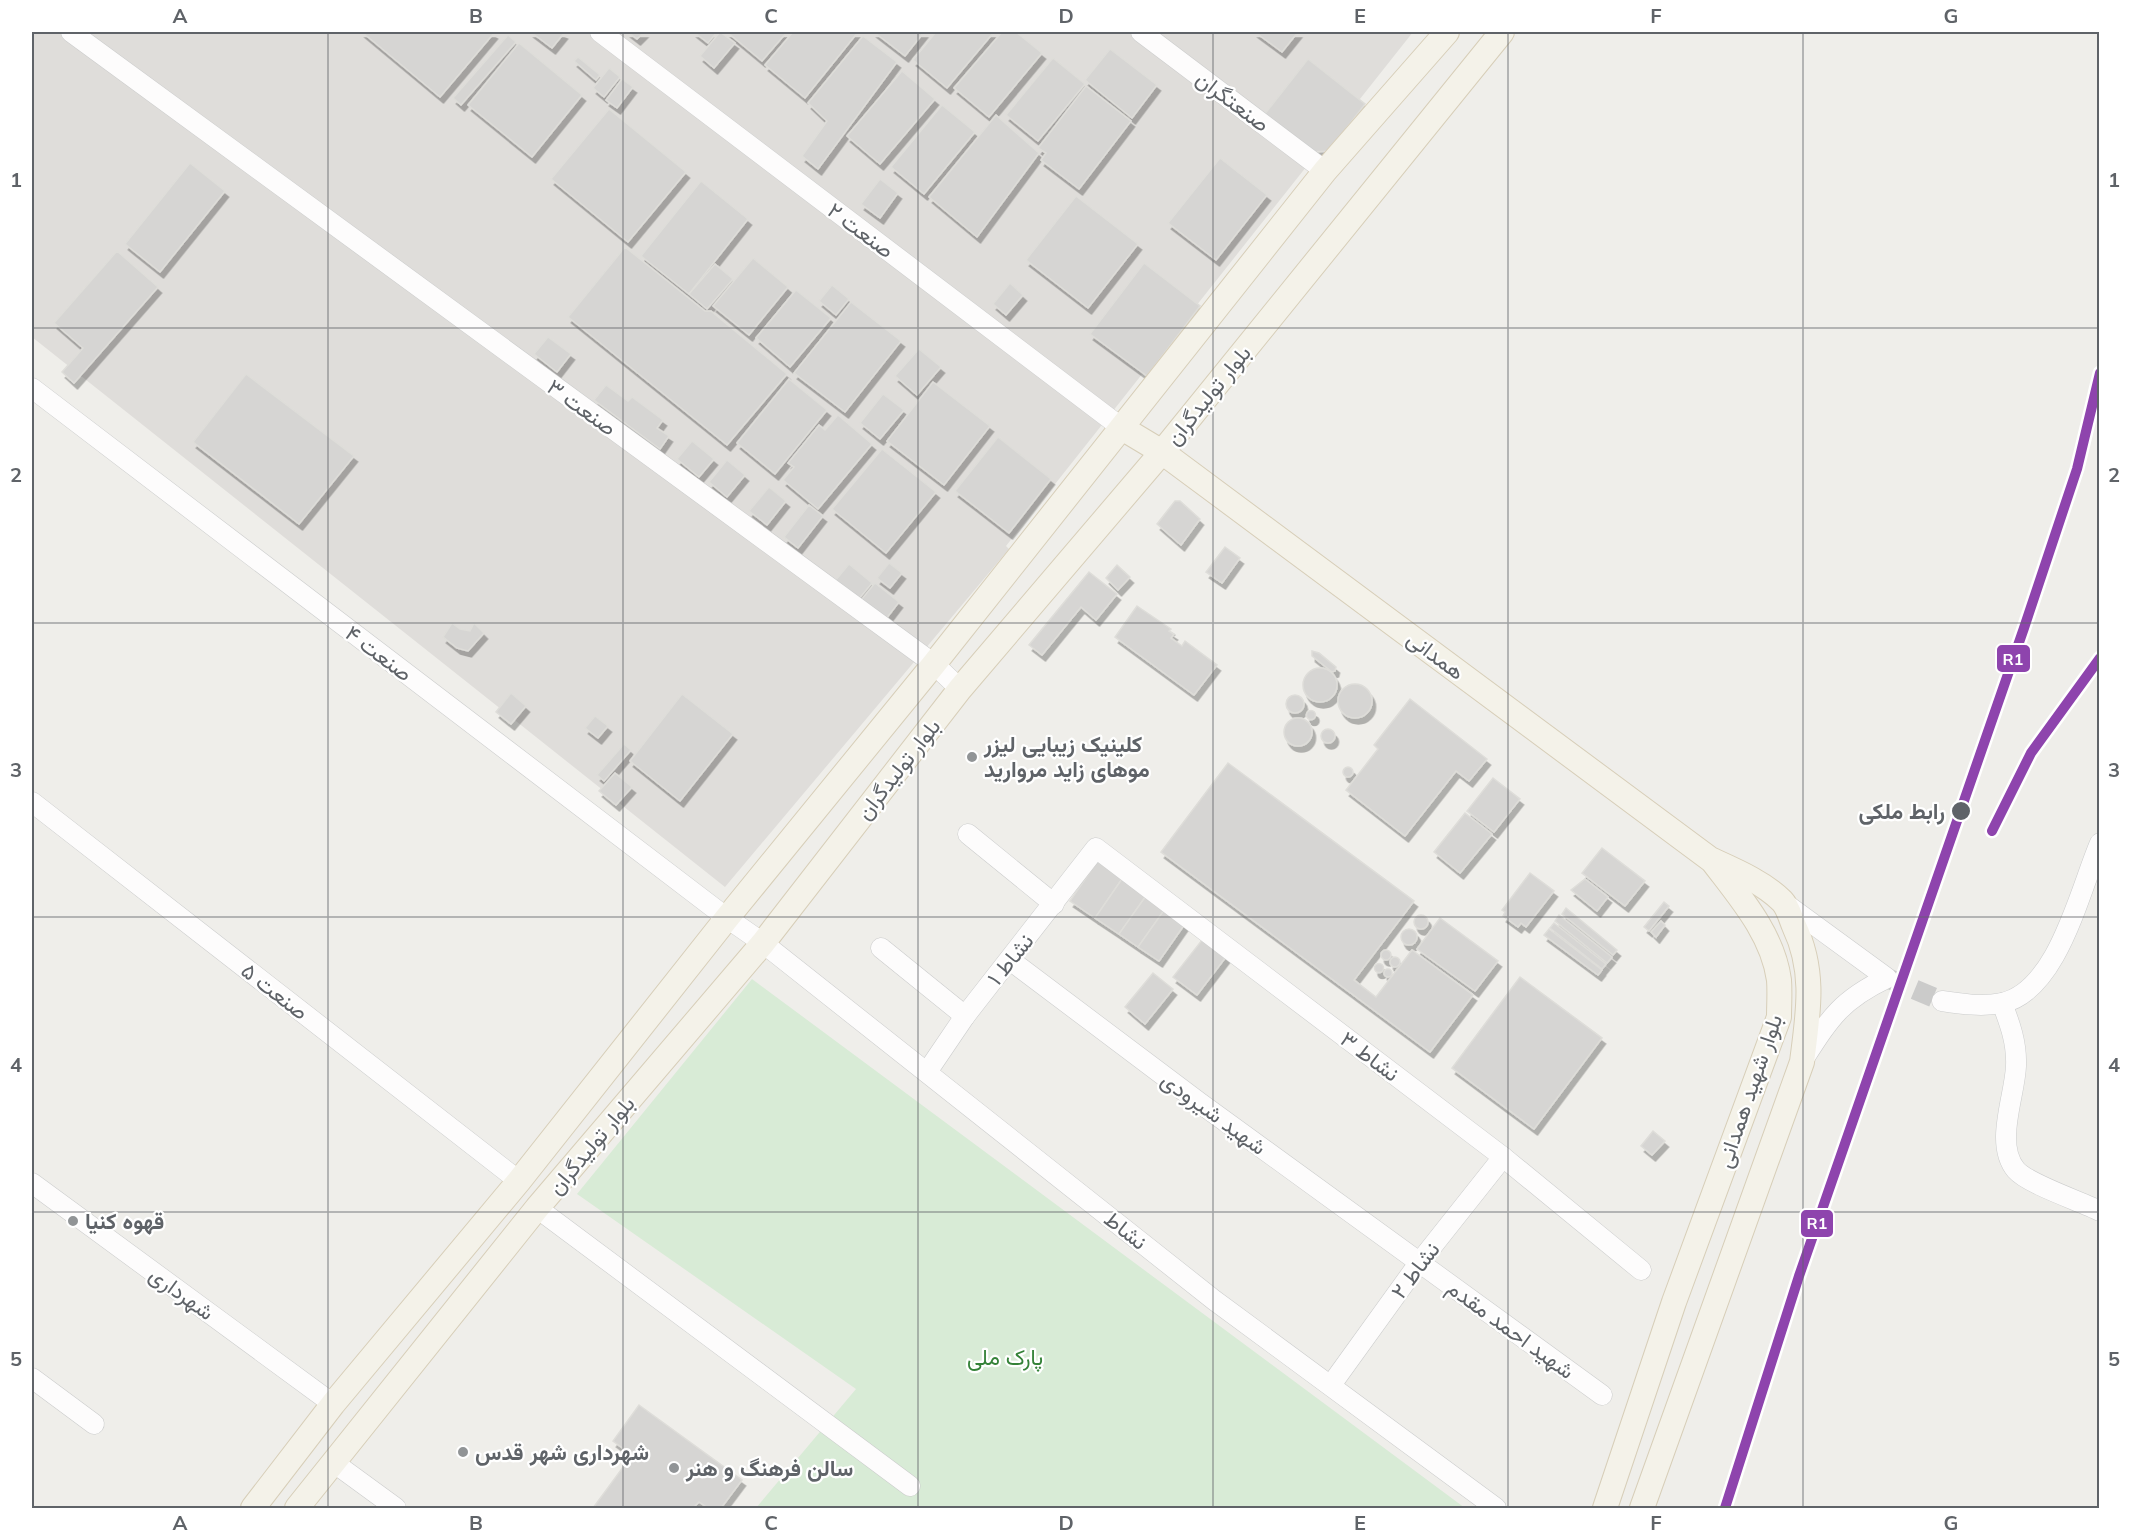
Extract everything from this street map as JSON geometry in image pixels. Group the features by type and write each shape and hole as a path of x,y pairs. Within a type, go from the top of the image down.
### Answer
{"main road":[{"name":"بلوار تولیدگران","path":"253,1509 333,1404 519,1180 727,918 934,664 1325,171 1447,32"},
{"name":"بلوار تولیدگران","path":"297,1509 537,1208 763,943 960,688 1162,452 1502,32"},
{"name":"همدانی","path":"1122,428 1162,452 1710,859"},
{"name":"بلوار شهید همدانی","path":"1642,1509 1802,1062 1810,998 1809,975 1803,945 1783,902 1746,876 1710,859"},
{"name":"بلوار شهید همدانی","path":"1605,1509 1694,1251 1779,1017 1779,979 1768,941 1744,902 1710,859"},
{"path":"1694,1251 1729,1264"}],"street":[{"name":"صنعت ۳","path":"71,32 934,664 960,688"},
{"name":"صنعت ۲","path":"600,32 1122,428"},
{"name":"صنعتگران","path":"1141,32 1325,171"},
{"name":"صنعت ۴","path":"32,388 727,918 763,943"},
{"name":"صنعت ۵","path":"32,802 519,1180"},
{"path":"968,834 1054,904"},
{"path":"1942,1001 1975,1005 2002,1003 2017,998 2038,982 2051,962 2100,843"},
{"name":"نشاط ۱","path":"927,1072 965,1016 1096,848"},
{"name":"نشاط ۳","path":"1096,848 1503,1157 1641,1270"},
{"path":"1783,902 1887,978 1859,991 1833,1014 1802,1062"},
{"name":"نشاط","path":"763,943 1214,1300 1496,1509"},
{"path":"880,948 965,1016"},
{"name":"شهید شیرودی","path":"1010,960 1200,1103 1419,1263"},
{"path":"2002,1003 2013,1033 2016,1055 2007,1139 2009,1157 2017,1171 2028,1179 2100,1211"},
{"name":"نشاط ۲","path":"1331,1385 1419,1263 1503,1157"},
{"name":"شهرداری","path":"32,1183 333,1404"},
{"path":"537,1208 910,1486"},
{"name":"شهید احمد مقدم","path":"1419,1263 1602,1395"},
{"path":"32,1378 94,1424"},
{"path":"333,1461 396,1509"}],"shaded area":[{"path":"32,32 1413,32 1006,546 1009,549 725,887 32,337"}],"green space":[{"name":"پارک ملی","path":"752,979 1465,1508 756,1508 856,1389 577,1194"}],"building":[{"path":"362,32 492,32 494,33 440,97"},
{"path":"531,32 561,32 564,33 552,48"},
{"path":"628,32 644,32 637,39"},
{"path":"694,32 717,32 708,43"},
{"path":"720,32 735,43 714,68 700,56"},
{"path":"727,32 787,32 762,61"},
{"path":"793,32 858,32 805,98 765,65"},
{"path":"874,32 924,32 905,56"},
{"path":"936,32 994,32 947,88 913,60"},
{"path":"1002,32 1016,32 1042,53 989,117 954,88"},
{"path":"1255,32 1298,32 1282,52"},
{"path":"508,35 516,42 461,105 453,98"},
{"path":"863,36 897,62 818,169 802,156 827,121 808,103"},
{"path":"519,43 582,95 532,157 468,105"},
{"path":"1110,49 1157,85 1132,118 1085,80"},
{"path":"578,57 600,75 596,80 574,61"},
{"path":"1053,58 1085,84 1038,141 1006,115"},
{"path":"1308,59 1365,104 1329,151 1311,152 1264,115"},
{"path":"609,68 620,77 604,97 593,88"},
{"path":"902,71 935,99 880,164 847,136"},
{"path":"622,79 633,87 617,108 606,100"},
{"path":"1086,86 1131,121 1079,189 1041,160 1046,153 1038,148"},
{"path":"942,105 975,132 924,194 891,167"},
{"path":"609,109 686,172 628,242 551,179"},
{"path":"996,115 1039,153 977,237 929,197"},
{"path":"1220,158 1267,195 1216,260 1168,223"},
{"path":"190,163 225,191 160,272 125,244"},
{"path":"880,179 898,193 880,218 861,204"},
{"path":"701,181 748,219 689,294 641,256"},
{"path":"1076,196 1138,244 1088,308 1026,260"},
{"path":"625,247 705,311 711,311 787,374 727,445 568,317"},
{"path":"117,251 158,287 74,383 62,372 83,348 54,323"},
{"path":"753,258 788,287 749,335 713,306"},
{"path":"1144,263 1200,306 1147,376 1090,334"},
{"path":"715,264 733,279 707,309 689,294"},
{"path":"1010,283 1023,295 1006,315 993,304"},
{"path":"832,285 849,299 836,315 819,301"},
{"path":"796,290 831,318 790,367 756,338"},
{"path":"851,302 901,341 845,412 794,373"},
{"path":"548,337 571,354 557,372 534,354"},
{"path":"919,349 941,367 917,395 895,376"},
{"path":"246,374 354,456 299,524 193,442"},
{"path":"789,379 827,410 775,474 737,443"},
{"path":"933,382 990,426 944,485 887,441"},
{"path":"606,385 628,401 632,397 663,420 657,428 669,436 660,449 594,400"},
{"path":"883,394 904,410 880,439 860,423"},
{"path":"838,415 872,444 818,509 783,480 794,467 788,463 819,425 825,430"},
{"path":"998,437 1051,479 1009,533 955,491"},
{"path":"692,441 714,459 699,477 677,459"},
{"path":"882,449 936,492 886,553 832,509"},
{"path":"727,460 745,475 727,497 709,482"},
{"path":"769,487 786,501 767,525 749,511"},
{"path":"1175,501 1180,501 1200,519 1181,545 1157,524"},
{"path":"809,505 823,516 798,548 784,537"},
{"path":"1225,547 1240,558 1222,583 1206,572"},
{"path":"889,563 902,573 890,588 877,578"},
{"path":"849,564 872,583 858,600 835,581"},
{"path":"1117,565 1130,577 1118,590 1106,578"},
{"path":"1089,572 1117,594 1096,620 1081,607 1042,655 1029,645"},
{"path":"875,583 899,602 886,619 861,600"},
{"path":"1137,606 1171,629 1169,631 1174,634 1171,638 1182,646 1185,641 1217,665 1194,695 1115,637"},
{"path":"452,623 460,629 470,631 474,623 484,633 468,651 457,648 443,637"},
{"path":"1312,651 1319,653 1336,667 1335,671 1332,672 1312,656"},
{"path":"1320,668 1332,673 1337,685 1332,697 1320,702 1308,697 1303,685 1308,673"},
{"path":"1355,684 1367,689 1372,701 1367,713 1355,718 1343,713 1338,701 1343,689"},
{"path":"511,693 526,706 511,724 496,712"},
{"path":"682,694 733,734 680,801 630,761"},
{"path":"1295,695 1302,697 1304,704 1302,711 1295,713 1288,711 1286,704 1288,697"},
{"path":"1410,699 1487,759 1469,781 1456,771 1405,836 1346,790 1378,749 1374,745"},
{"path":"1311,710 1316,715 1311,720 1306,715"},
{"path":"595,716 608,726 598,738 585,728"},
{"path":"1298,718 1308,722 1312,732 1308,742 1298,746 1288,742 1284,732 1288,722"},
{"path":"1325,729 1331,729 1335,736 1331,743 1325,743 1321,739 1321,733"},
{"path":"624,744 631,750 604,781 597,775"},
{"path":"1228,763 1414,901 1354,980 1376,997 1412,950 1473,995 1430,1052 1161,852"},
{"path":"1348,767 1353,772 1348,777 1343,772"},
{"path":"615,773 632,787 616,805 599,791"},
{"path":"1493,778 1520,799 1494,832 1467,811"},
{"path":"1465,813 1492,834 1460,873 1434,852"},
{"path":"1602,848 1645,881 1625,906 1582,873"},
{"path":"1099,859 1124,876 1095,918 1070,901"},
{"path":"1530,873 1554,891 1526,927 1521,923 1518,927 1503,916 1505,912 1502,910"},
{"path":"1124,876 1148,893 1119,934 1095,918"},
{"path":"1585,879 1608,897 1597,911 1571,890"},
{"path":"1148,893 1167,906 1138,947 1119,934"},
{"path":"1664,902 1669,906 1649,931 1644,927"},
{"path":"1167,906 1187,921 1159,961 1138,947"},
{"path":"1566,908 1617,950 1613,955 1562,914"},
{"path":"1418,915 1424,915 1428,922 1424,929 1418,929 1414,925 1414,919"},
{"path":"1559,915 1612,957 1607,963 1555,921"},
{"path":"1440,918 1498,961 1475,991 1417,949"},
{"path":"1661,921 1665,925 1656,937 1651,932"},
{"path":"1554,923 1606,964 1602,969 1550,928"},
{"path":"1409,929 1417,937 1409,945 1401,937"},
{"path":"1549,929 1602,970 1598,975 1544,935"},
{"path":"1206,935 1229,953 1197,995 1173,977"},
{"path":"1386,950 1391,955 1386,960 1381,955"},
{"path":"1395,957 1399,958 1399,966 1395,967 1391,966 1390,962 1391,958"},
{"path":"1379,963 1384,968 1379,973 1374,968"},
{"path":"1388,969 1392,973 1388,977 1384,973"},
{"path":"1153,973 1173,989 1145,1024 1125,1007"},
{"path":"1520,977 1602,1038 1534,1129 1452,1068"},
{"path":"1653,1131 1665,1141 1652,1155 1641,1146"},
{"name":"سالن فرهنگ و هنر","path":"639,1405 742,1480 721,1508 708,1508 699,1502 693,1508 593,1508 632,1455 613,1441"}],"tunnel":[{"path":"1887,978 1942,1001"}],"transit line":[{"name":"R1","path":"1725,1508 1799,1276 2077,469 2100,373"},
{"name":"R1","path":"1992,831 2031,753 2100,658"}],"place":[{"name":"کلینیک زیبایی لیزر موهای زاید مروارید","path":"972,757"},
{"name":"رابط ملکی","path":"1961,811"},
{"name":"قهوه کنیا","path":"73,1221"},
{"name":"شهرداری شهر قدس","path":"463,1452"},
{"name":"سالن فرهنگ و هنر","path":"674,1468"}]}
